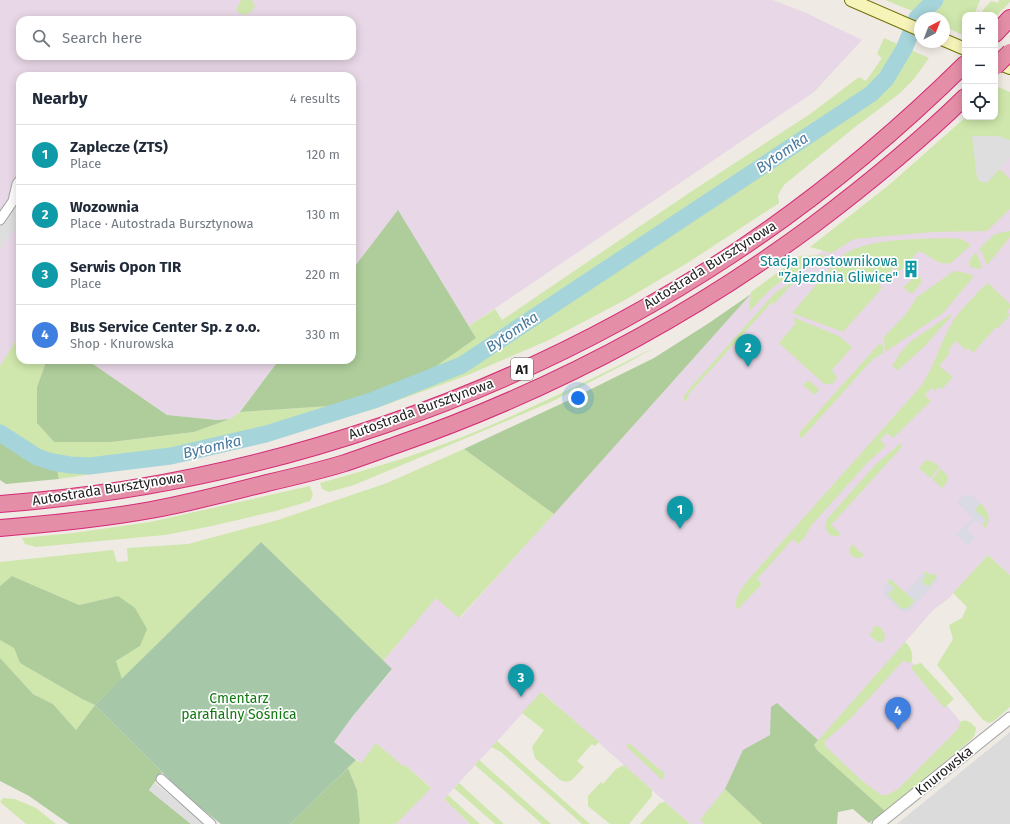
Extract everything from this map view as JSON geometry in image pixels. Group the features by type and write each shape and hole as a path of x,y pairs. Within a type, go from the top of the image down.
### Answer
{"highway":[{"path":"998,31 1010,18"},
{"path":"998,64 1010,52"},
{"name":"Autostrada Bursztynowa","path":"0,504 76,496 138,487 222,470 285,455 330,442 412,414 470,392 550,357 641,309 732,254 771,227 815,195 894,131 962,67"},
{"name":"Autostrada Bursztynowa","path":"0,528 38,525 149,510 226,494 346,463 430,433 518,398 565,376 640,337 748,271 796,238 868,183 915,143 962,100"}],"main road":[{"path":"851,0 914,27"},
{"path":"950,43 963,48"},
{"path":"998,63 1010,68"}],"street":[{"path":"0,220 13,202 16,188"},
{"name":"Knurowska","path":"878,824 1010,718"},
{"path":"162,779 211,824"}],"shaded area":[{"path":"0,0 773,0 806,13 862,40 814,92 469,326 398,211 356,265 356,72 16,72 16,340 0,366"},
{"path":"972,136 998,136 1010,140 1010,158 987,183 979,181 977,178"},
{"path":"1010,141 1010,575 988,555 948,599 933,610 900,648 972,736 885,806 814,745 743,824 690,824 542,692 444,799 470,824 396,824 431,787 405,765 403,767 377,744 361,763 334,742 352,717 392,670 383,661 436,597 460,618 751,294 779,277 780,279 827,248"},
{"path":"13,201 16,203 16,227 0,251 0,220"},
{"path":"93,364 276,364 240,412 230,419 217,420 167,415"},
{"path":"964,495 971,495 980,503 975,510 986,520 982,525 975,520 966,529 975,538 968,545 963,541 961,543 962,540 956,535 973,517 957,502"},
{"path":"923,573 926,576 921,581 928,587 937,577 939,579 909,611 905,612 899,610 884,595 884,588 887,582 894,588 888,595 901,608 907,609 915,601 906,592"},
{"path":"1010,732 1010,824 897,824"},
{"path":"155,783 205,824 191,824 149,790"}],"green space":[{"path":"241,0 252,0 255,6 252,11 245,15 236,10"},
{"path":"885,0 927,0 915,12"},
{"path":"942,0 980,0 975,12 962,12 962,35 950,29 950,12 930,12"},
{"path":"999,0 1010,0 1010,2 998,14 998,12 982,12 991,1 998,3"},
{"path":"884,38 929,58 914,79 899,94 855,127 784,185 778,195 779,203 689,262 625,300 549,340 468,375 374,409 214,453 147,466 59,479 56,458 24,447 0,430 0,366 16,340 16,364 45,364 37,387 37,423 54,442 111,442 194,432 230,419 240,412 346,405 476,338 469,326 495,309 502,320 686,195 810,114 859,77 866,81 882,58 877,54"},
{"path":"998,87 1010,92 1010,141 987,183 1000,169 1010,179 1010,209 987,231 933,232 854,239 831,253 810,247 889,185 963,120 998,120"},
{"path":"398,210 476,338 422,376 346,405 240,412 276,364 356,364 356,265"},
{"path":"1010,231 1010,237 987,265 982,252 979,249 995,234"},
{"path":"961,239 971,245 951,263 946,264 937,262 919,251 894,277 893,276 898,270 895,267 879,285 882,288 843,332 792,313 841,258 848,252 858,247 898,240"},
{"path":"976,252 982,269 970,267 971,258"},
{"path":"826,255 812,265 775,285 749,312 751,292 800,256"},
{"path":"954,271 974,276 943,313 885,352 884,337 906,314 917,297"},
{"path":"917,274 921,278 921,283 913,293 910,293 903,287"},
{"path":"797,279 774,304 772,302 687,396 689,397 684,402 684,396 691,387 775,293"},
{"path":"988,283 1010,304 1010,308 1007,312 1010,315 998,328 996,327 973,353 968,348 966,350 956,341 948,350 950,353 939,366 953,377 942,389 939,387 935,391 931,388 925,395 931,401 893,438 887,433 880,440 886,446 869,461 811,526 805,537 798,544 793,539 757,579 762,584 737,610 737,598 748,580 921,386 953,321 967,304"},
{"path":"751,294 554,514 464,449 565,402 654,358"},
{"path":"952,315 925,346 898,370 892,366 901,352 911,341"},
{"path":"795,318 839,336 852,347 832,370 837,378 832,384 824,384 779,343 796,323 793,320"},
{"path":"880,343 883,346 883,353 873,359 802,438 799,436 800,432"},
{"path":"655,347 551,402 354,485 329,492 322,489 320,483 402,459 482,429 569,390"},
{"path":"45,364 93,364 167,415 217,420 230,419 194,432 111,442 54,442 37,423 37,387"},
{"path":"808,380 819,389 815,395 803,385"},
{"path":"0,442 28,461 57,468 59,479 6,484 0,480"},
{"path":"901,443 901,448 831,525 841,534 833,536 829,534 825,527 827,519 876,464"},
{"path":"464,449 554,514 459,618 436,598 383,661 261,542 122,679 116,661 140,646 118,596 79,605 12,576 0,586 0,562 113,550 117,562 128,561 127,548 188,544 278,520 387,483"},
{"path":"928,460 940,467 930,478 919,468 925,461"},
{"path":"941,469 948,478 942,488 932,479"},
{"path":"310,486 313,495 310,501 276,511 165,535 36,547 25,544 22,538 73,533 150,522"},
{"path":"980,503 985,509 989,518 985,528 982,525 986,520 975,510"},
{"name":"Cmentarz parafialny Sośnica","path":"261,542 392,669 352,717 334,742 356,760 290,824 221,824 187,797 95,705"},
{"path":"852,544 864,555 860,558 855,558 850,554 849,550"},
{"path":"988,555 1010,575 1010,707 994,721 989,723 983,720 937,665 953,639 949,625 962,618 967,607 953,593"},
{"path":"925,571 930,575 933,573 937,577 928,587 921,581 926,576 923,573"},
{"path":"12,576 79,605 118,596 135,608 147,629 140,646 116,661 122,679 95,705 20,663 14,648 0,640 0,586"},
{"path":"890,579 915,601 907,609 901,608 887,595 894,588 887,582"},
{"path":"875,626 880,627 885,634 884,640 880,643 869,635 874,629 872,628"},
{"path":"0,640 14,648 20,663 95,705 76,730 53,704 33,694 0,658"},
{"path":"905,642 911,650 912,661 909,663 903,661 848,721 825,741 825,746 860,779 881,795 887,795 898,789 958,729 960,722 967,721 976,728 972,739 885,811 817,750 814,745"},
{"path":"0,658 33,694 53,704 76,730 95,705 162,772 149,790 191,824 69,824 29,796 0,781"},
{"path":"921,663 954,699 944,708 911,668 913,665"},
{"path":"541,692 599,742 595,746 592,744 577,761 584,767 572,780 566,782 560,780 535,758 532,747 544,730 522,713"},
{"path":"777,703 818,740 814,745 817,750 885,811 869,823 853,809 838,812 837,824 762,824 725,789 743,750 770,735 771,707"},
{"path":"497,741 590,824 582,824 501,752 491,747"},
{"path":"376,743 403,766 405,765 431,788 396,824 359,824 357,790 348,768 356,760 361,763"},
{"path":"629,743 665,774 662,780 626,746"},
{"path":"479,760 551,824 542,824 475,765"},
{"path":"624,765 652,790 652,796 629,824 610,824 588,806 588,796 601,782 603,784 616,769"},
{"path":"348,768 357,790 359,824 290,824"},
{"path":"459,783 504,824 495,824 454,788"},
{"path":"725,789 762,824 705,824 700,820"},
{"path":"448,795 480,824 470,824 444,799"},
{"path":"3,798 15,799 36,808 56,824 26,824 0,802"},
{"path":"665,802 690,824 640,824 660,803"}],"waterway":[{"name":"Bytomka","path":"0,433 37,457 52,462 70,465 89,466 171,456 266,434 374,400 462,365 871,94 886,79 904,49 917,18 935,0"}],"place":[{"name":"Stacja prostownikowa \"Zajezdnia Gliwice\"","path":"911,269"},
{"name":"Wozownia","path":"748,367"},
{"name":"Zaplecze (ZTS)","path":"680,529"},
{"name":"Serwis Opon TIR","path":"521,697"},
{"name":"Bus Service Center Sp. z o.o.","path":"898,730"}]}
